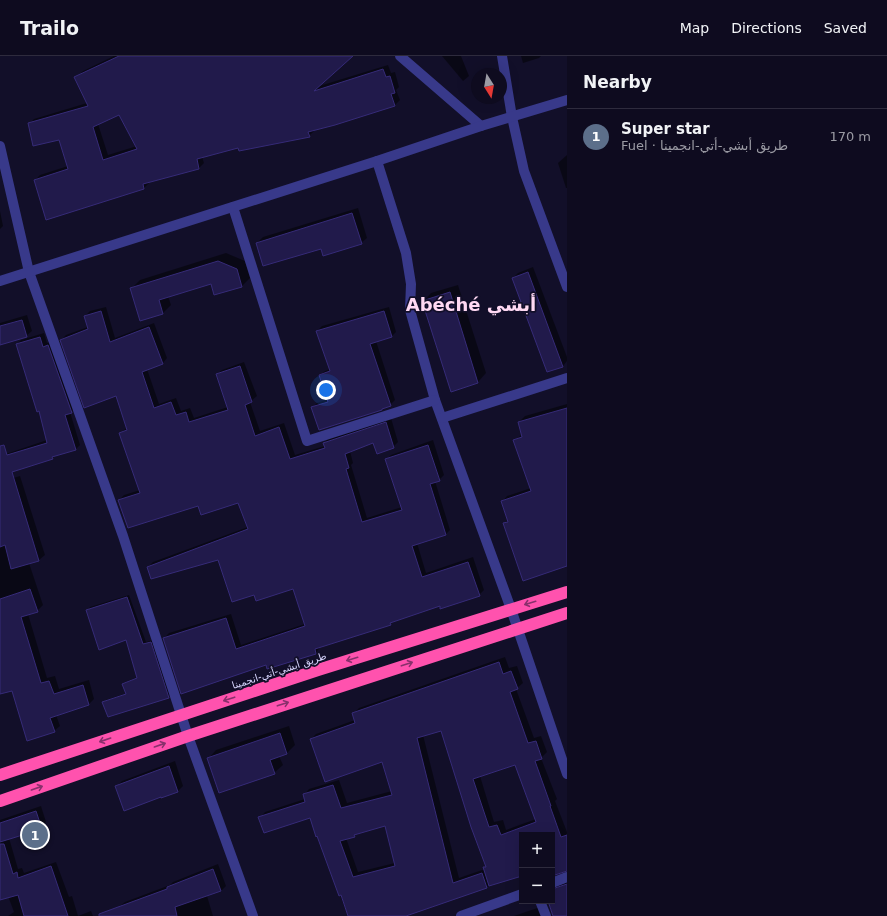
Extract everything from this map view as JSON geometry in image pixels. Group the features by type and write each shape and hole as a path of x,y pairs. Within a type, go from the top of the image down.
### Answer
{"highway":[{"name":"طريق أبشي-أتي-انجمينا","path":"0,775 318,670 567,592"},
{"path":"0,801 188,736 567,613"}],"street":[{"path":"400,56 481,126"},
{"path":"502,56 512,117 524,171 567,287"},
{"path":"0,281 378,161 481,126 567,100"},
{"path":"0,146 29,272 123,536 188,736 253,916"},
{"path":"378,161 406,253 411,284 410,310 435,400 511,609 567,774"},
{"path":"233,207 307,441 435,400"},
{"path":"442,418 567,378"},
{"path":"555,882 567,877"},
{"path":"461,916 519,895"},
{"path":"541,904 546,916"}],"building":[{"path":"119,56 353,56 314,91 383,69 386,77 390,76 395,93 391,94 395,106 308,132 310,137 239,151 238,148 197,159 199,169 143,184 144,189 46,220 34,180 68,169 59,140 33,146 28,123 88,106 74,77","holes":["119,115 137,149 103,160 93,127"]},
{"path":"352,213 362,244 323,256 321,249 263,266 256,243"},
{"path":"218,261 237,269 242,287 214,295 211,284 159,300 163,314 140,321 130,288"},
{"path":"528,272 563,367 547,372 512,278"},
{"path":"450,292 478,383 451,392 422,301"},
{"path":"101,311 110,342 149,327 163,364 142,372 154,408 171,402 176,415 186,412 189,422 228,410 216,374 240,366 252,402 245,405 255,436 279,427 290,459 325,448 323,443 386,422 394,448 377,454 373,443 345,454 349,468 346,469 362,522 402,510 385,459 428,445 440,481 430,484 446,535 412,546 422,577 468,562 480,596 440,609 440,606 390,623 391,625 315,649 316,654 267,669 266,665 181,694 163,638 226,618 236,649 305,626 293,589 256,601 254,595 232,602 218,560 151,579 147,567 248,529 238,503 201,515 198,506 128,528 118,500 140,493 119,433 127,430 116,396 84,408 60,340 88,329 84,316"},
{"path":"384,311 392,337 370,344 391,406 319,430 311,407 328,402 319,375 330,371 316,331"},
{"path":"22,320 27,337 0,345 0,326"},
{"path":"40,337 43,347 48,345 72,413 65,415 76,450 12,472 39,561 11,569 5,545 0,547 0,446 4,445 7,455 47,443 39,411 37,412 16,344"},
{"path":"567,408 567,566 523,581 503,523 508,522 501,501 531,491 513,440 522,437 518,422"},
{"path":"30,589 38,612 21,617 41,683 49,681 54,694 83,685 89,705 50,718 55,732 27,741 12,691 0,694 0,599"},
{"path":"127,597 143,644 151,642 169,698 108,717 102,702 126,694 122,684 137,678 126,640 99,650 86,610"},
{"path":"499,662 503,674 511,671 518,689 510,692 528,743 536,741 542,759 535,761 561,837 567,835 567,871 555,875 555,832 519,832 519,877 489,886 483,867 486,867 471,827 441,731 417,738 453,883 482,873 487,888 406,916 348,916 317,836 316,837 310,818 264,833 258,817 305,802 303,794 333,785 341,808 392,795 382,762 325,782 310,739 355,723 352,713","holes":["515,765 536,822 501,835 497,825 489,827 473,779","385,826 395,866 353,877 340,841 355,837 354,835"]},
{"path":"280,733 287,754 270,760 275,774 219,793 207,758"},
{"path":"169,766 178,792 124,811 115,786"},
{"path":"36,811 42,829 0,842 0,823"},
{"path":"0,844 4,844 13,874 17,872 18,878 51,866 68,916 24,916 18,895 0,900"},
{"path":"213,869 221,891 175,907 177,916 99,916 99,914 167,889 167,887"},
{"path":"567,884 567,916 553,916 549,904 555,904 555,888"}],"place":[{"name":"Super star","path":"35,835"}],"district":[{"name":"Abéché أبشي","path":"471,305"}]}
